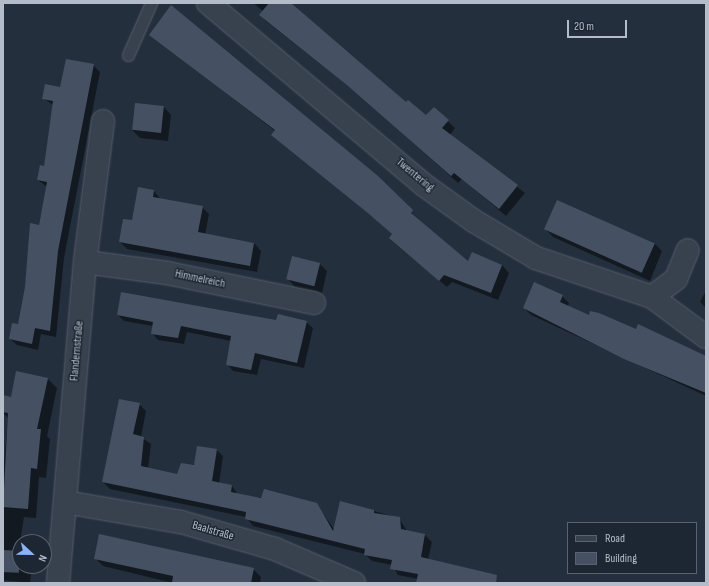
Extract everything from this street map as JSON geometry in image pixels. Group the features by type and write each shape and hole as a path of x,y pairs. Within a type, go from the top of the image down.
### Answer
{"street":[{"name":"Twentering","path":"208,3 424,185 474,221 536,258 652,297 706,337"},
{"name":"Flandernstraße","path":"58,583 85,262 103,120"},
{"path":"652,297 676,279 688,250"},
{"name":"Himmelreich","path":"85,262 167,273 314,303"},
{"name":"Baalstraße","path":"65,502 181,522 275,549 354,583"}],"lane":[{"path":"128,55 151,3"}],"building":[{"path":"269,3 291,3 406,102 408,100 426,115 434,107 449,120 442,128 518,185 499,209 454,173 451,176 348,86 259,15"},
{"path":"171,5 378,176 413,210 411,213 468,261 472,252 502,265 491,293 444,275 439,281 389,238 392,234 369,214 271,135 275,130 149,35"},
{"path":"66,59 94,64 58,251 50,331 35,328 32,344 9,339 12,323 18,324 25,287 30,223 39,225 47,182 37,180 40,165 44,166 53,101 42,99 45,84 60,87"},
{"path":"135,103 164,106 161,133 132,130"},
{"path":"138,187 154,190 153,197 203,206 198,232 254,243 250,266 119,242 123,219 132,220"},
{"path":"557,200 655,244 642,273 544,229"},
{"path":"292,256 320,263 314,286 286,279"},
{"path":"534,282 563,295 560,302 589,315 590,311 599,313 636,329 638,324 706,356 706,393 624,359 523,308"},
{"path":"121,292 276,320 278,314 307,321 297,363 255,353 251,370 226,365 231,336 181,326 178,338 151,334 153,322 117,315"},
{"path":"16,371 48,378 37,429 41,429 37,469 31,468 28,509 3,507 8,413 3,412 3,395 11,397"},
{"path":"119,399 140,403 133,434 144,437 141,466 177,474 181,463 194,465 197,446 217,449 212,481 232,485 231,492 261,498 264,489 317,503 333,531 340,501 374,510 374,513 400,517 401,529 425,534 421,557 497,575 496,583 416,583 418,574 390,569 392,560 364,555 365,549 245,519 246,512 102,482"},
{"path":"99,534 254,568 251,583 172,583 173,576 94,559"},
{"path":"3,550 12,550 12,573 3,572"}]}
